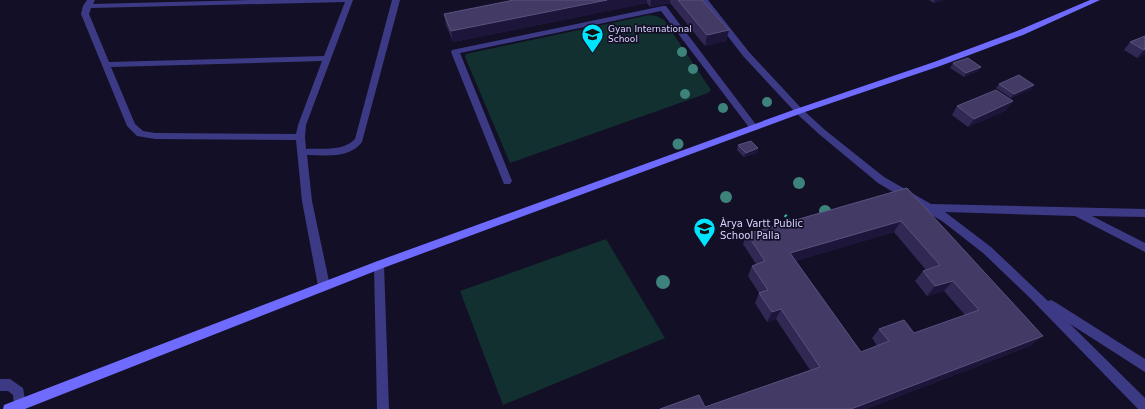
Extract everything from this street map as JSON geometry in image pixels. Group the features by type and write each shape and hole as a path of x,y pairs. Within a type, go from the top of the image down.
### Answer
{"street":[{"path":"300,137 155,136 140,134 131,126 85,14 89,3 345,0"},
{"path":"324,286 307,201 300,137 302,125 349,0"},
{"path":"302,152 345,151 354,146 359,140 396,0"},
{"path":"704,0 746,54 799,111 822,132 881,180 946,218 987,250 1034,295 1145,407"},
{"path":"16,408 379,265 799,111 992,44 1096,0"},
{"path":"507,181 455,52 663,8 754,128"},
{"path":"106,65 327,58"},
{"path":"930,208 1076,212 1145,212"},
{"path":"1076,212 1145,248"},
{"path":"379,265 383,409"},
{"path":"1034,295 1145,366"},
{"path":"0,385 10,385 19,392 16,408"}],"path":[{"path":"785,215 797,229"}],"green space":[{"path":"649,15 657,16 664,20 711,90 708,93 510,163 465,57 466,54"},
{"path":"606,239 665,338 503,405 460,291"}],"building":[{"path":"514,0 607,0 451,31 444,14"},
{"path":"678,0 702,0 729,30 707,35"},
{"path":"1145,36 1144,50 1130,42"},
{"path":"968,58 981,67 966,73 953,63"},
{"path":"1019,75 1034,85 1014,94 999,84"},
{"path":"996,90 1013,101 974,119 957,106"},
{"path":"751,141 758,148 746,153 738,145"},
{"path":"907,188 1043,336 851,409 660,409 699,395 705,407 820,367 781,309 772,312 759,293 768,290 752,266 765,261 747,234","holes":["901,221 940,265 923,271 935,286 953,281 979,310 914,333 904,320 879,329 889,341 861,352 790,253"]}],"place":[{"name":"Gyan International School","path":"592,54"},
{"name":"Àrya Vartt Public School Palla","path":"704,248"}]}
